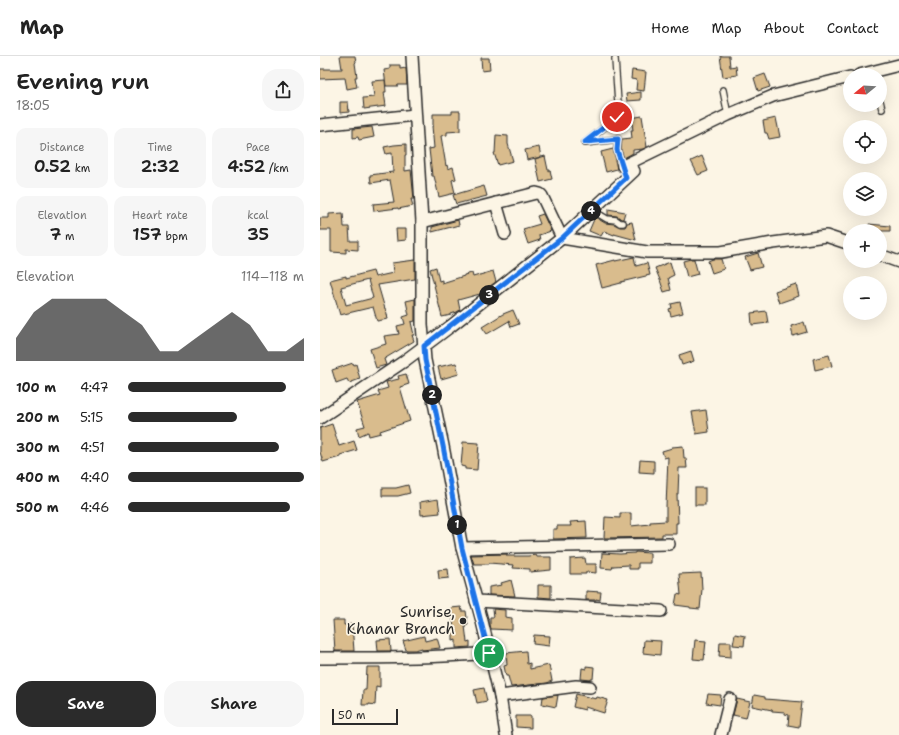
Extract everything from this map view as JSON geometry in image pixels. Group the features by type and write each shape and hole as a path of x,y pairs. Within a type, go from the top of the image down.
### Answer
{"street":[{"path":"412,56 422,222 422,324 425,360 462,548 500,696 506,735"},
{"path":"887,69 899,66"},
{"path":"320,418 404,362 562,238 634,171 623,166 728,115 772,96 843,79"},
{"path":"320,125 415,115"},
{"path":"422,222 536,193 542,196 562,238"},
{"path":"496,203 505,234"},
{"path":"562,238 647,252 721,252 826,236 843,242"},
{"path":"887,258 899,262"},
{"path":"462,548 669,544"},
{"path":"476,601 660,611"},
{"path":"320,658 449,656 489,653"},
{"path":"500,696 576,686 590,687"},
{"path":"721,735 730,699"}],"lane":[{"path":"615,59 618,103 617,117 585,142 618,139 617,150 626,178"},
{"path":"723,90 728,115"},
{"path":"592,210 608,219 623,223"}],"building":[{"path":"340,56 355,56 357,77 355,77 357,87 347,89 345,78 320,79 320,69 342,69"},
{"path":"720,56 729,56 730,67 736,66 737,75 723,77"},
{"path":"481,58 489,58 490,70 482,71"},
{"path":"390,65 400,65 400,69 406,68 407,85 386,86 384,70 390,69"},
{"path":"632,70 646,72 644,91 636,90 637,80 631,79"},
{"path":"765,74 770,87 758,91 754,78"},
{"path":"385,80 386,92 384,92 386,106 364,109 363,98 374,97 372,81"},
{"path":"641,92 641,100 627,101 626,94"},
{"path":"340,102 348,102 349,112 340,113"},
{"path":"452,111 460,111 460,131 447,132 447,135 441,136 446,166 447,165 448,169 453,167 456,179 452,180 455,193 439,197 434,176 432,176 429,149 434,148 432,126 433,114 452,114"},
{"path":"642,116 647,147 633,150 633,153 624,158 621,150 622,139 632,138 631,130 633,130 631,118"},
{"path":"776,118 780,137 769,139 767,133 765,133 763,121"},
{"path":"372,127 374,137 359,140 358,137 353,138 353,129"},
{"path":"496,135 508,136 508,144 513,161 498,165 494,153"},
{"path":"406,144 405,171 411,170 414,199 411,199 413,206 374,211 373,204 394,202 390,180 371,183 370,175 393,172 392,153 386,154 384,147"},
{"path":"539,147 541,157 527,160 525,150"},
{"path":"613,149 617,169 606,172 601,152"},
{"path":"545,156 548,170 550,170 552,179 540,182 535,159"},
{"path":"702,156 708,171 698,175 691,161"},
{"path":"484,186 487,196 456,204 453,195"},
{"path":"608,209 625,212 623,219 617,216 608,215"},
{"path":"343,213 344,227 349,227 350,241 358,241 358,250 346,249 346,253 331,252 331,230 320,230 320,218 329,218 329,214"},
{"path":"543,214 551,231 539,235 540,240 528,244 523,229 540,224 537,216"},
{"path":"595,217 605,223 614,224 620,227 625,227 627,223 632,222 636,240 604,231 601,236 589,231"},
{"path":"458,220 459,225 432,232 432,227"},
{"path":"887,226 890,226 890,231 887,231"},
{"path":"396,229 406,229 406,240 397,241"},
{"path":"758,253 762,267 750,270 745,257"},
{"path":"634,257 636,266 647,263 650,275 602,288 596,265"},
{"path":"694,259 698,274 687,277 683,261"},
{"path":"713,259 721,259 724,269 712,273 708,261"},
{"path":"415,260 415,279 378,285 388,319 377,321 373,307 340,315 330,280 346,276 346,278 373,271 375,277 393,273 392,263","holes":["368,280 373,298 346,305 341,287"]},
{"path":"670,262 674,275 668,278 671,290 664,292 655,268"},
{"path":"436,267 439,281 442,280 442,283 472,273 473,277 493,271 496,282 486,287 487,289 480,294 458,300 460,310 451,315 442,317 430,269"},
{"path":"796,284 799,296 779,303 775,291"},
{"path":"415,299 415,321 411,322 414,341 384,359 386,365 376,368 370,349 386,344 384,336 399,334 397,326 405,324 403,317 409,315 406,301"},
{"path":"680,302 683,313 671,316 669,309 672,308 671,304"},
{"path":"513,310 519,324 511,327 509,321 487,334 482,327 503,314"},
{"path":"766,311 768,323 752,325 751,313"},
{"path":"804,322 807,332 793,336 791,326"},
{"path":"691,351 694,361 682,365 679,355"},
{"path":"829,355 832,366 815,370 813,359"},
{"path":"353,363 354,365 356,364 360,379 349,383 347,379 336,383 332,370"},
{"path":"456,363 459,374 441,379 438,367"},
{"path":"406,374 409,384 400,387 410,421 380,431 381,433 369,436 368,432 359,436 357,428 365,426 357,402 380,395 378,391 388,388 386,382 399,379 398,376"},
{"path":"706,410 709,432 696,434 692,412"},
{"path":"332,424 339,446 354,441 357,450 323,462 320,452 320,428"},
{"path":"463,442 479,443 477,470 465,469 465,467 461,466"},
{"path":"683,446 687,468 679,468 677,494 678,523 676,523 676,534 662,534 662,537 604,538 605,517 620,518 620,513 631,513 631,526 650,524 650,522 666,521 668,457 664,458 662,451 672,447"},
{"path":"640,460 654,461 654,473 639,472"},
{"path":"408,485 410,493 398,496 382,496 382,488 396,488"},
{"path":"695,488 705,488 705,505 695,505"},
{"path":"438,499 440,513 421,515 420,502"},
{"path":"586,521 587,538 553,539 553,529 557,529 557,526 571,526 570,522"},
{"path":"635,552 650,553 650,563 638,563 638,569 629,569 629,565 613,566 612,569 601,568 602,553 620,554"},
{"path":"507,554 507,556 536,555 537,557 551,557 551,570 530,572 530,569 513,568 514,565 489,563 474,564 471,555"},
{"path":"585,558 586,564 596,564 596,573 586,572 586,574 570,574 570,559"},
{"path":"448,569 449,578 439,579 438,570"},
{"path":"701,573 702,589 700,609 675,605 677,594 681,595 679,574"},
{"path":"511,580 515,596 489,595 489,587 502,585 501,583"},
{"path":"538,585 551,585 551,598 538,597"},
{"path":"586,591 601,592 600,600 586,600"},
{"path":"461,607 462,611 466,611 468,625 465,626 467,642 470,641 470,647 456,648 456,640 453,641 454,629 451,608"},
{"path":"493,609 505,610 505,617 512,618 512,630 491,629 490,617 494,617"},
{"path":"333,620 344,620 344,625 352,624 354,651 335,651"},
{"path":"735,634 745,636 744,646 733,645"},
{"path":"534,635 550,636 549,646 533,644"},
{"path":"424,636 425,641 437,638 440,648 406,650 403,641"},
{"path":"390,639 391,651 378,651 377,640"},
{"path":"644,640 661,641 660,655 643,653"},
{"path":"695,640 706,641 704,660 693,659"},
{"path":"720,642 731,642 731,657 719,656"},
{"path":"526,651 527,664 530,663 530,669 549,665 552,681 547,683 511,687 508,676 506,676 504,666 507,665 506,653"},
{"path":"586,666 594,667 593,679 591,680 581,679 582,668 586,669"},
{"path":"367,667 380,667 380,687 376,686 375,705 362,705 363,690 366,690"},
{"path":"484,688 487,701 477,703 474,690"},
{"path":"576,694 596,699 597,697 608,700 604,713 585,707 585,710 573,707"},
{"path":"708,694 721,695 720,705 706,703"},
{"path":"558,695 556,707 542,704 543,697"},
{"path":"754,695 765,697 765,699 802,702 799,727 788,725 789,715 785,714 785,712 772,711 752,706"},
{"path":"737,699 750,702 746,718 733,715"},
{"path":"516,716 531,716 531,728 516,727"}],"place":[{"name":"Sunrise, Khanar Branch","path":"463,621"}],"route":[{"path":"489,653 462,548 425,360 424,346 562,238 626,178 617,150 618,139 585,142 617,117"}]}
